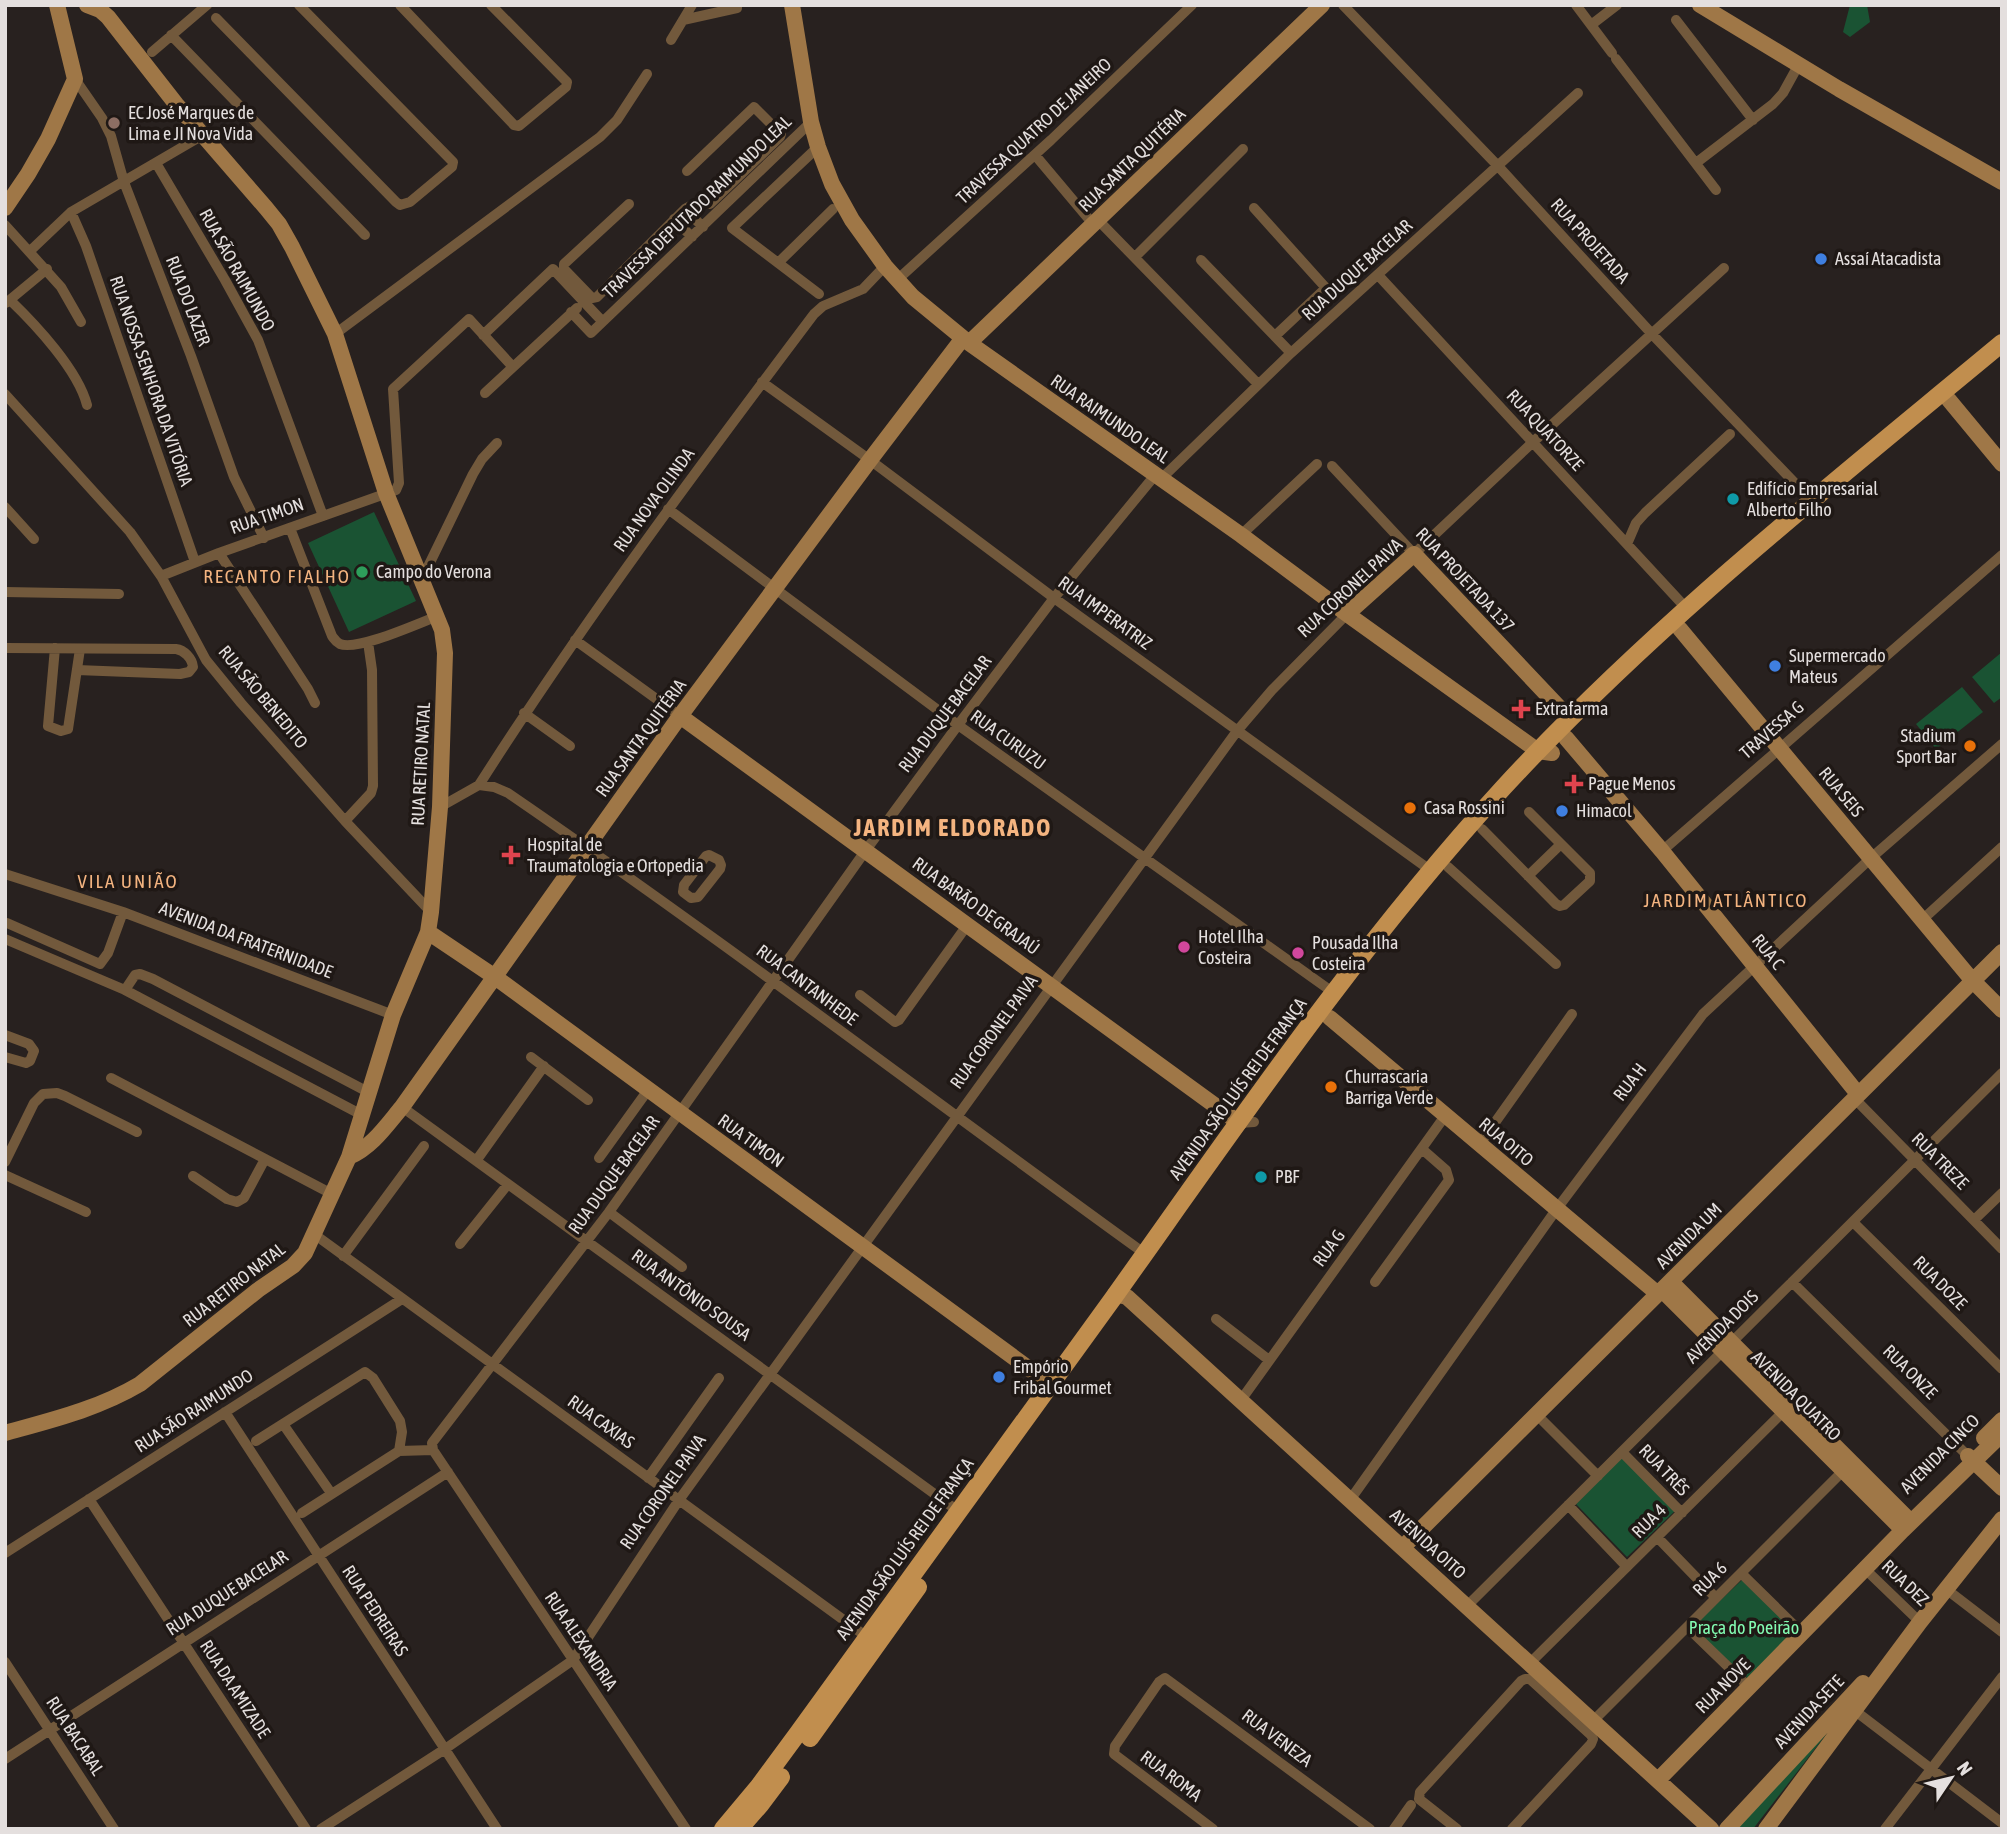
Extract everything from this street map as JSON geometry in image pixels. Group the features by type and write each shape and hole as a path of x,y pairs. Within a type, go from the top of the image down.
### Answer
{"main road":[{"name":"AVENIDA SÃO LUÍS REI DE FRANÇA","path":"723,1829 759,1786 1050,1384 1121,1295 1144,1253 1330,1018 1439,869 1482,829 1570,719 1686,608 1741,559 2002,343"},
{"name":"AVENIDA SÃO LUÍS REI DE FRANÇA","path":"739,1829 760,1805 856,1675 1334,993 1439,869 1545,752 1566,738 1680,629 2002,357"}],"street":[{"path":"5,208 48,139 75,79 57,5"},
{"name":"RUA RETIRO NATAL","path":"5,1433 94,1408 140,1384 258,1290 293,1266 305,1253 349,1157 393,1015 428,932 440,807 445,653 442,630 386,493 335,334 279,224 108,17 100,10 87,5"},
{"path":"152,52 207,5"},
{"path":"216,18 396,202 400,205 410,202 452,167 453,162 299,5"},
{"path":"400,5 514,125 519,126 566,87 567,82 491,5"},
{"path":"671,40 692,5"},
{"path":"683,20 737,9 737,5"},
{"name":"RUA RAIMUNDO LEAL","path":"792,5 811,122 818,147 841,203 897,280 966,341 1545,752"},
{"name":"TRAVESSA QUATRO DE JANEIRO","path":"897,280 1035,155 1192,5"},
{"name":"RUA SANTA QUITÉRIA","path":"349,1157 363,1151 402,1107 680,716 870,460 966,341 1322,5"},
{"name":"RUA PROJETADA","path":"1343,5 1499,166 1651,333 1812,501"},
{"path":"1576,5 1716,190"},
{"path":"1591,25 1618,5"},
{"path":"1700,5 1879,113 2002,182"},
{"path":"1676,20 1753,120"},
{"path":"171,35 365,235"},
{"path":"1696,163 1773,104 1783,93 1799,64"},
{"path":"1799,64 2002,174"},
{"path":"335,334 600,136 617,120 647,74"},
{"name":"RUA DO LAZER","path":"75,79 106,127 234,477 264,538"},
{"name":"RUA DUQUE BACELAR","path":"433,1450 433,1440 588,1241 866,850 1054,598 1159,476 1291,352 1578,93"},
{"path":"629,204 564,264 564,269 592,298 597,297 685,209 692,204 710,204 781,134 754,107 687,171"},
{"name":"TRAVESSA DEPUTADO RAIMUNDO LEAL","path":"605,319 811,122"},
{"path":"30,251 71,212 203,135"},
{"path":"818,147 732,227 819,294"},
{"path":"1135,257 1243,149"},
{"path":"1035,155 1095,222 1135,257 1258,384"},
{"name":"RUA SÃO RAIMUNDO","path":"156,163 258,340 323,516"},
{"path":"1254,208 1326,288 1275,336"},
{"path":"685,209 703,227"},
{"path":"779,263 834,209"},
{"name":"RUA NOSSA SENHORA DA VITÓRIA","path":"71,212 86,246 195,562"},
{"path":"674,219 692,237"},
{"path":"5,225 47,269 81,322"},
{"path":"1201,260 1291,352"},
{"name":"RUA NOVA OLINDA","path":"479,785 524,713 575,640 762,382 819,309 863,289 885,265"},
{"name":"RUA CORONEL PAIVA","path":"321,1829 445,1749 573,1660 679,1500 769,1374 1237,731 1272,690 1347,614 1724,268"},
{"path":"47,269 8,302 34,324 64,362 85,395 88,405"},
{"path":"483,335 554,269 605,319 591,332 571,313"},
{"name":"RUA QUATORZE","path":"1378,275 1686,608"},
{"path":"485,393 584,301"},
{"path":"386,493 396,489 399,484 393,389 469,319 513,367"},
{"name":"RUA IMPERATRIZ","path":"762,382 1237,731 1439,869 1556,964"},
{"name":"RUA SÃO BENEDITO","path":"5,394 130,532 161,576 206,660 241,703 345,821 431,912"},
{"path":"1949,400 2002,464"},
{"path":"1627,544 1636,523 1645,513 1730,433"},
{"path":"422,579 473,474 497,443"},
{"path":"1241,535 1317,464"},
{"name":"RUA PROJETADA 137","path":"1332,466 1570,719"},
{"name":"RUA TIMON","path":"161,576 386,493"},
{"path":"5,507 34,539"},
{"name":"RUA CURUZU","path":"668,509 958,725 1334,993"},
{"path":"290,528 332,636 339,643 344,645 368,642 438,615"},
{"path":"219,553 315,703"},
{"name":"TRAVESSA G","path":"1662,850 2002,555"},
{"path":"5,592 119,594"},
{"name":"RUA SEIS","path":"1680,629 1922,920 1969,984"},
{"name":"RUA BARÃO DE GRAJAÚ","path":"575,640 1052,986 1246,1122"},
{"path":"345,821 371,793 373,786 372,670 368,642"},
{"path":"5,648 176,649 184,652 193,667 189,672 180,674 77,670"},
{"path":"55,648 48,726 55,730 68,729 80,649"},
{"path":"524,713 570,746"},
{"name":"RUA C","path":"1566,738 1662,850 1856,1096"},
{"name":"RUA H","path":"1350,1500 1556,1210 1697,1021 1871,858 2002,744"},
{"path":"440,807 479,785"},
{"name":"RUA CANTANHEDE","path":"479,785 508,793 586,847 1144,1253"},
{"path":"1482,829 1560,906 1564,905 1590,881 1590,873 1529,811"},
{"path":"1528,876 1561,844"},
{"path":"1922,920 2002,847"},
{"name":"AVENIDA DA FRATERNIDADE","path":"5,874 123,912 393,1015"},
{"path":"680,914 691,898"},
{"path":"7,923 100,964 108,953 123,912"},
{"path":"860,995 895,1022 900,1020 968,925"},
{"name":"RUA TIMON","path":"428,932 495,978 1050,1384"},
{"path":"5,939 125,990 362,1115"},
{"name":"AVENIDA UM","path":"1403,1547 2002,951"},
{"path":"125,990 135,975 153,979 368,1092"},
{"path":"1969,984 2002,1010"},
{"path":"1969,984 2002,1023"},
{"path":"1479,1145 1572,1014"},
{"name":"RUA OITO","path":"1330,1018 1556,1210 1663,1288"},
{"path":"5,1035 29,1044 34,1051 30,1061 26,1063 5,1057"},
{"path":"531,1056 588,1100"},
{"path":"476,1161 544,1066"},
{"name":"AVENIDA DOIS","path":"1467,1606 2002,1073"},
{"path":"111,1077 332,1194"},
{"path":"598,1158 648,1090"},
{"path":"5,1162 34,1103 40,1096 48,1093 65,1096 137,1132"},
{"name":"RUA TREZE","path":"1856,1096 1914,1160 2002,1249"},
{"name":"RUA ANTÔNIO SOUSA","path":"402,1107 958,1511"},
{"name":"RUA G","path":"1241,1400 1445,1116"},
{"path":"342,1256 424,1146"},
{"path":"1375,1282 1449,1181 1446,1170 1422,1149"},
{"path":"193,1176 227,1199 237,1202 244,1198 265,1158"},
{"path":"5,1175 86,1212"},
{"path":"460,1244 508,1184"},
{"path":"1974,1220 2002,1193"},
{"path":"609,1212 682,1267"},
{"name":"RUA DOZE","path":"1853,1222 2002,1369"},
{"name":"RUA CAXIAS","path":"314,1234 679,1500 779,1578 867,1637"},
{"name":"RUA ONZE","path":"1792,1282 2002,1488"},
{"name":"AVENIDA QUATRO","path":"1663,1288 1728,1347 1904,1523"},
{"name":"AVENIDA OITO","path":"1121,1295 1241,1400 1530,1663 1567,1705 1594,1721 1655,1783 1711,1829"},
{"name":"RUA SÃO RAIMUNDO","path":"5,1553 402,1299"},
{"path":"1216,1319 1269,1360"},
{"path":"256,1441 365,1372 371,1375 400,1421 402,1432 398,1451"},
{"path":"648,1478 719,1378"},
{"name":"RUA 4","path":"1530,1663 1788,1407"},
{"name":"RUA PEDREIRAS","path":"225,1412 496,1829"},
{"path":"1536,1414 1598,1476"},
{"name":"AVENIDA CINCO","path":"1970,1458 2002,1420"},
{"path":"283,1423 331,1493"},
{"path":"1904,1523 1970,1458 2002,1434"},
{"path":"302,1513 398,1451 433,1450 448,1472"},
{"name":"RUA TRÊS","path":"1622,1452 1682,1513"},
{"name":"RUA 6","path":"1594,1721 1847,1466"},
{"name":"RUA DUQUE BACELAR","path":"5,1759 448,1472"},
{"name":"RUA ALEXANDRIA","path":"448,1472 686,1829"},
{"name":"RUA DA AMIZADE","path":"89,1499 306,1829"},
{"path":"1568,1505 1627,1567"},
{"name":"AVENIDA SETE","path":"1766,1829 1920,1622 2002,1518"},
{"name":"RUA NOVE","path":"1655,1783 1865,1569 1904,1523"},
{"path":"1657,1537 1716,1598"},
{"name":"RUA DEZ","path":"1865,1569 1920,1622"},
{"path":"1741,1573 1802,1633"},
{"path":"1946,1589 2002,1632"},
{"name":"AVENIDA SETE","path":"1727,1829 1920,1622"},
{"path":"1687,1627 1749,1687"},
{"name":"RUA BACABAL","path":"5,1662 114,1829"},
{"path":"1885,1829 2002,1677"},
{"name":"RUA ROMA","path":"1162,1679 1115,1746 1114,1754 1213,1829"},
{"name":"RUA VENEZA","path":"1162,1679 1168,1679 1370,1829"},
{"path":"1457,1829 1419,1799 1420,1793 1525,1679 1530,1679 1567,1705 1593,1739 1512,1829"},
{"path":"1854,1710 2002,1823"},
{"path":"1394,1829 1411,1805"}],"green space":[{"path":"1850,5 1867,5 1870,22 1850,37 1843,32"},
{"name":"Campo do Verona","path":"374,512 416,601 349,632 308,543"},
{"path":"2002,652 2002,697 1994,703 1972,677"},
{"path":"1962,687 1983,712 1936,749 1916,724"},
{"path":"1623,1456 1676,1510 1627,1557 1576,1504"},
{"name":"Praça do Poeirão","path":"1743,1579 1796,1629 1747,1678 1692,1627"},
{"path":"1859,1692 1753,1829 1733,1829"}],"place":[{"name":"EC José Marques de Lima e JI Nova Vida","path":"114,123"},
{"name":"Assaí Atacadista","path":"1821,259"},
{"name":"Edifício Empresarial Alberto Filho","path":"1733,499"},
{"name":"Campo do Verona","path":"362,572"},
{"name":"Supermercado Mateus","path":"1775,666"},
{"name":"Extrafarma","path":"1521,709"},
{"name":"Stadium Sport Bar","path":"1970,746"},
{"name":"Pague Menos","path":"1574,784"},
{"name":"Casa Rossini","path":"1410,808"},
{"name":"Himacol","path":"1562,811"},
{"name":"Hospital de Traumatologia e Ortopedia","path":"511,855"},
{"name":"Hotel Ilha Costeira","path":"1184,947"},
{"name":"Pousada Ilha Costeira","path":"1298,953"},
{"name":"Churrascaria Barriga Verde","path":"1331,1087"},
{"name":"PBF","path":"1261,1177"},
{"name":"Empório Fribal Gourmet","path":"999,1377"}],"district":[{"name":"RECANTO FIALHO","path":"277,576"},
{"name":"JARDIM ELDORADO","path":"953,828"},
{"name":"VILA UNIÃO","path":"128,881"},
{"name":"JARDIM ATLÂNTICO","path":"1726,900"}]}
